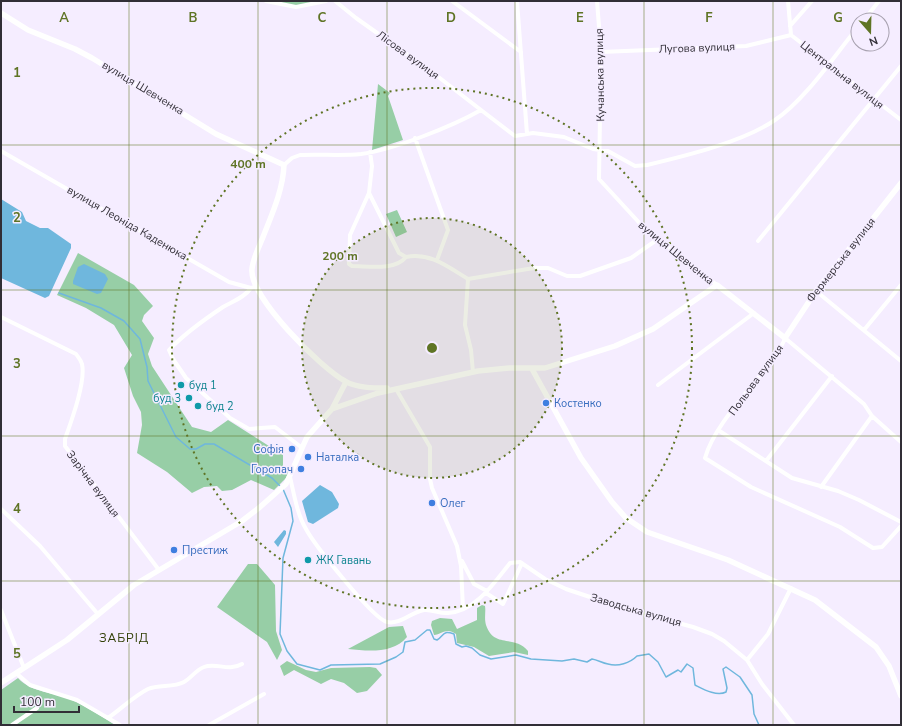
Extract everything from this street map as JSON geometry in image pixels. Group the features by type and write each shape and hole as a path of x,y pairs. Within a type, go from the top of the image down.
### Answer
{"street":[{"path":"266,1 296,7 326,1"},
{"name":"Лісова вулиця","path":"335,1 515,136 541,134 564,137 593,149 608,151 630,164 640,166 715,146 774,120 796,102 850,37"},
{"path":"452,1 521,52"},
{"path":"517,1 527,134"},
{"name":"Кучанська вулиця","path":"597,1 601,52 601,149"},
{"name":"Центральна вулиця","path":"788,1 791,35 901,120"},
{"path":"790,26 812,1"},
{"path":"870,12 879,1"},
{"name":"вулиця Шевченка","path":"1,13 28,30 75,49 92,58 216,134 284,165 280,188 252,269 253,288 284,326 303,346 346,382 360,386 396,389"},
{"name":"Лугова вулиця","path":"601,52 746,46 791,35"},
{"path":"758,241 901,66"},
{"path":"284,165 292,158 300,156 370,152 415,138 463,119 481,110"},
{"path":"415,138 448,230 438,260"},
{"name":"вулиця Шевченка","path":"332,409 358,399 396,389 473,372 509,368 532,369 552,366 629,342 653,329 717,285 640,224 600,181 598,175 601,149"},
{"name":"вулиця Леоніда Каденюка","path":"1,151 230,282 253,288"},
{"path":"370,152 372,166 369,193 350,236 349,264 352,266 398,264 406,257 414,255 438,260 468,279 534,268 548,268 567,276 580,276 630,258 658,239"},
{"name":"Фермерська вулиця","path":"785,338 816,291 901,183"},
{"path":"369,193 399,253 406,257"},
{"path":"468,279 465,325 471,350 473,372"},
{"path":"717,285 785,338"},
{"path":"864,330 901,285"},
{"path":"253,288 247,294 223,307 202,322 170,350 173,359 186,378 230,418 249,429 275,426 301,447"},
{"path":"816,291 901,361"},
{"path":"658,385 754,313"},
{"name":"Зарічна вулиця","path":"1,317 76,354 81,359 82,377 74,413 65,439 65,446 159,570"},
{"name":"Польова вулиця","path":"901,442 872,416 864,404 785,338 783,344 765,369 718,430 705,456 706,460 751,487 820,517 856,536 873,548 879,548 901,526"},
{"path":"532,369 585,464 612,502 626,518 647,532 728,560 791,588 830,609 876,647 889,666 901,696"},
{"path":"766,461 832,376"},
{"name":"вулиця Шевченка","path":"1,683 67,640 97,613 134,585 242,521 277,492 290,477 301,447 315,426 332,409 346,382"},
{"path":"290,477 303,524 310,537 325,557 379,618 388,622 393,622 424,610 447,614 463,609 487,592 510,563 515,561 522,563 503,604 487,592 474,584 470,578 432,488 430,479 430,447 396,389"},
{"path":"821,487 872,416"},
{"path":"718,430 792,478 838,491 901,522"},
{"path":"1,509 40,546 97,613"},
{"path":"457,546 461,566 463,609"},
{"name":"Заводська вулиця","path":"522,563 545,578 566,589 623,608 692,626 712,634 724,641 747,660 762,684 794,725"},
{"path":"747,660 768,634 791,588"},
{"path":"1,610 24,668"},
{"path":"108,718 149,689 173,686 184,682 203,667 210,666 236,668 242,664"},
{"path":"16,673 30,685 78,700 120,725"},
{"path":"209,725 264,694"},
{"path":"12,725 37,708"}],"green space":[{"path":"271,1 321,1 294,6"},
{"path":"378,84 390,93 388,96 403,140 372,150"},
{"path":"397,210 407,232 396,237 386,214"},
{"path":"78,253 134,285 153,306 144,315 142,321 154,338 148,354 152,366 192,427 211,432 228,420 283,455 283,467 289,471 286,478 274,490 251,480 232,490 222,491 217,486 204,487 192,493 167,472 137,453 142,425 141,412 133,396 124,368 132,355 114,325 86,308 57,295"},
{"path":"248,564 257,564 275,585 276,631 282,650 277,660 267,642 217,607"},
{"path":"482,605 485,606 486,625 494,637 523,646 528,651 528,655 514,652 489,656 474,647 457,643 456,634 453,632 447,631 434,635 431,625 432,621 440,618 452,619 457,629 477,620 477,608"},
{"path":"403,626 407,637 395,646 387,649 372,651 348,649 389,627"},
{"path":"287,661 306,670 316,672 331,668 370,667 376,668 382,675 367,691 357,693 344,683 331,679 321,684 294,670 284,676 280,666"},
{"path":"18,678 30,687 72,700 115,725 1,725 1,690"}],"water":[{"path":"1,199 22,212 26,221 40,228 48,228 71,244 71,248 49,296 45,298 1,278"},
{"path":"84,264 105,274 108,279 101,293 97,294 73,284 78,267"},
{"path":"320,485 332,492 339,504 338,508 313,524 308,522 302,501"},
{"path":"284,530 286,531 286,534 278,547 274,542"}],"waterway":[{"path":"59,293 101,308 124,321 140,339 147,367 148,381 176,437 190,449 196,449 205,444 214,444 272,478 280,486"},
{"path":"283,489 291,508 293,521 283,558 280,634 287,651 297,664 320,670 331,665 380,664 403,652 405,642 415,640 427,630 430,630 434,639 437,640 445,633 454,634 456,644 462,647 466,646 472,648 480,655 491,659 516,655 531,659 562,661 574,659 587,662 592,659 606,664 620,665 637,656 649,654 658,662 666,677 678,670 681,672 687,664 693,668 695,685 718,694 726,692 727,688 723,669 726,667 740,677 752,695 754,714 759,725"}],"place":[{"name":"буд 1","path":"181,385"},
{"name":"буд 3","path":"189,398"},
{"name":"Костенко","path":"546,403"},
{"name":"буд 2","path":"198,406"},
{"name":"Софія","path":"292,449"},
{"name":"Наталка","path":"308,457"},
{"name":"Горопач","path":"301,469"},
{"name":"Олег","path":"432,503"},
{"name":"Престиж","path":"174,550"},
{"name":"ЖК Гавань","path":"308,560"}],"district":[{"name":"ЗАБРІД","path":"124,638"}]}
